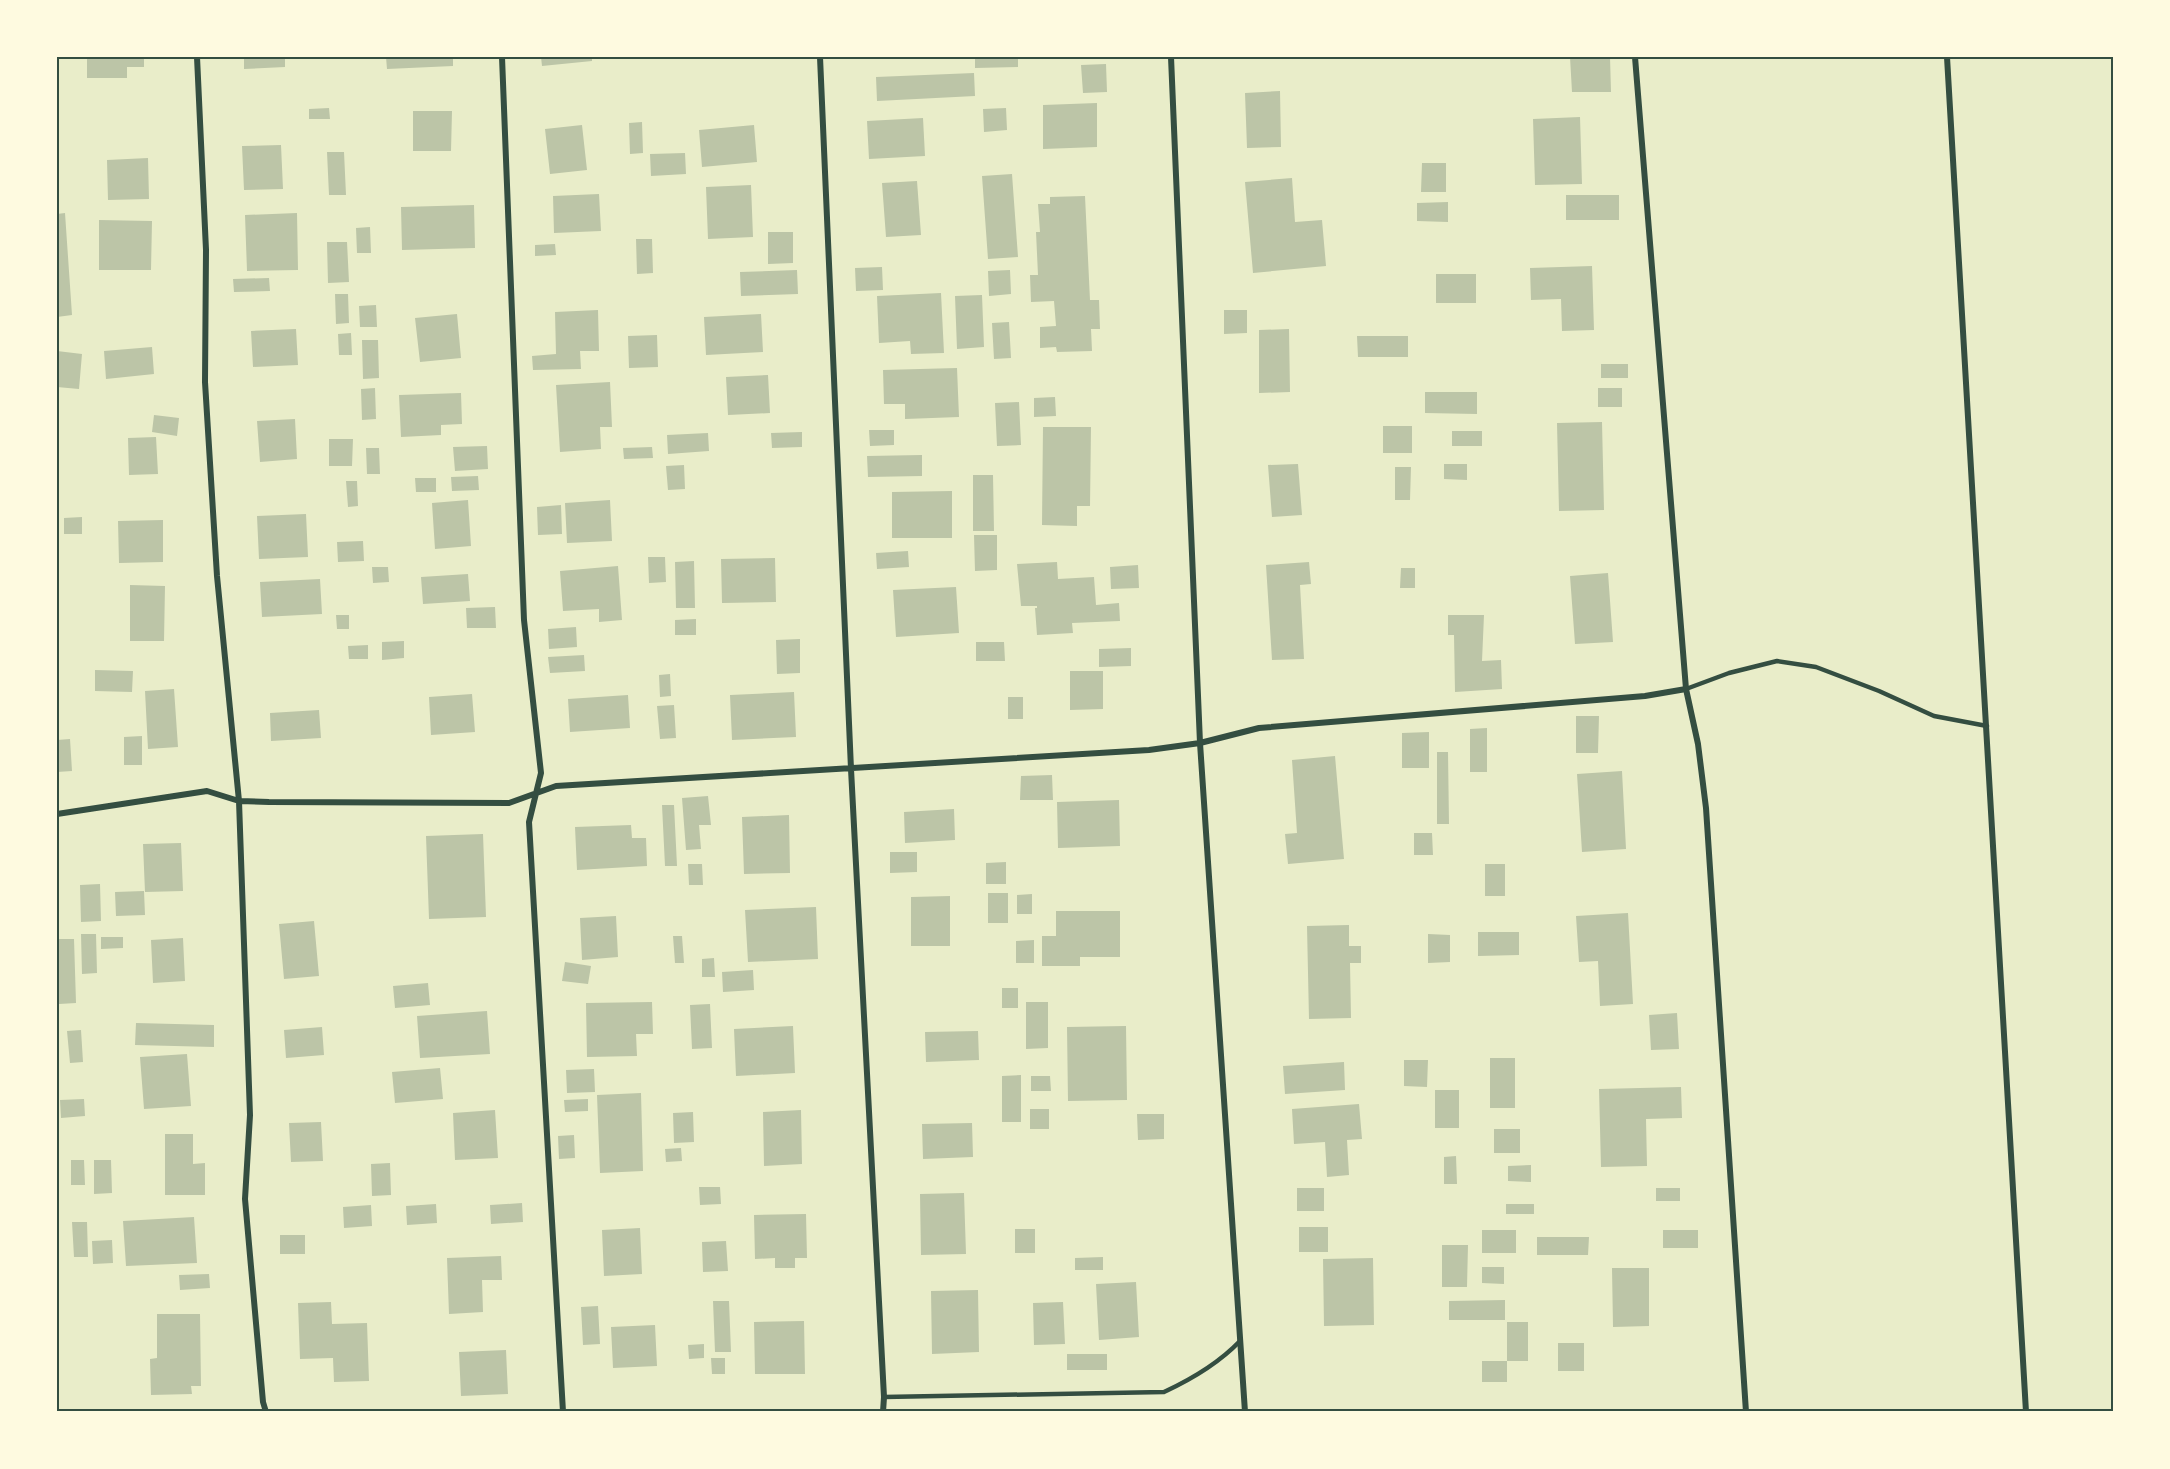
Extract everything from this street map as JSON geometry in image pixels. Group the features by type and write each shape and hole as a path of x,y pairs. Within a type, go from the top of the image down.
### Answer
{"street":[{"path":"197,57 206,250 206,393 217,576 239,801 250,1115 246,1199 263,1402 266,1412"},
{"path":"502,57 524,620 541,773 529,822 563,1412"},
{"path":"820,57 851,769 883,1412"},
{"path":"1171,57 1200,743 1245,1412"},
{"path":"1635,57 1686,689 1698,744 1706,808 1746,1412"},
{"path":"1947,57 2026,1412"},
{"path":"57,814 207,791 239,801 509,802 556,786 1149,750 1200,743 1259,728 1645,696 1686,689"}],"lane":[{"path":"1686,689 1729,673 1778,661 1816,667 1879,691 1934,716 1987,726"},
{"path":"884,1397 1164,1392 1200,1374 1226,1356 1241,1340"}],"building":[{"path":"87,57 144,57 144,67 127,67 127,78 87,78"},
{"path":"244,57 285,57 285,67 244,69"},
{"path":"386,57 453,57 453,66 387,69"},
{"path":"541,57 592,57 592,61 542,66"},
{"path":"975,57 1018,57 1018,67 975,68"},
{"path":"1570,57 1610,57 1611,92 1572,92"},
{"path":"1106,64 1107,92 1083,93 1081,65"},
{"path":"974,73 975,96 877,101 876,77"},
{"path":"1280,91 1281,147 1247,148 1245,93"},
{"path":"1097,103 1097,147 1043,149 1043,105"},
{"path":"329,108 330,119 309,119 309,109"},
{"path":"1006,108 1007,130 984,132 983,109"},
{"path":"413,111 452,111 451,151 413,151"},
{"path":"1580,117 1582,184 1535,185 1533,119"},
{"path":"923,118 925,156 869,159 867,121"},
{"path":"642,122 643,153 630,154 629,123"},
{"path":"582,125 587,170 550,174 545,129"},
{"path":"754,125 757,162 702,167 699,130"},
{"path":"281,145 283,189 244,190 242,146"},
{"path":"327,152 344,152 346,195 329,195"},
{"path":"685,153 686,174 651,176 650,154"},
{"path":"148,158 149,199 108,200 107,160"},
{"path":"1422,163 1446,163 1446,192 1421,192"},
{"path":"1012,174 1018,257 988,259 982,176"},
{"path":"1292,178 1295,222 1322,220 1326,266 1253,273 1245,182"},
{"path":"917,181 921,235 886,237 882,183"},
{"path":"751,185 753,237 708,239 706,187"},
{"path":"599,194 601,231 554,233 553,196"},
{"path":"1566,195 1619,195 1619,220 1566,220"},
{"path":"1085,196 1090,300 1099,300 1100,329 1091,329 1092,351 1057,352 1056,347 1040,348 1040,327 1056,326 1054,301 1031,302 1030,275 1038,275 1036,232 1040,232 1038,204 1050,204 1050,197"},
{"path":"1448,202 1448,222 1417,221 1417,203"},
{"path":"474,205 475,248 402,250 401,207"},
{"path":"65,213 72,315 57,317 57,214"},
{"path":"297,213 298,270 247,271 245,215"},
{"path":"99,220 152,221 151,270 99,270"},
{"path":"370,227 371,253 357,253 356,228"},
{"path":"768,232 793,232 793,263 768,264"},
{"path":"636,239 652,239 653,273 637,274"},
{"path":"327,242 347,242 349,282 328,283"},
{"path":"555,244 556,255 535,256 535,245"},
{"path":"1592,266 1594,330 1562,331 1561,299 1531,300 1530,268"},
{"path":"882,267 883,290 856,291 855,268"},
{"path":"797,270 798,294 741,296 740,272"},
{"path":"1010,270 1011,294 989,296 988,271"},
{"path":"1436,274 1476,274 1476,303 1436,303"},
{"path":"269,278 270,291 234,292 233,279"},
{"path":"941,293 944,353 911,354 910,341 879,343 877,296"},
{"path":"335,294 348,294 349,323 336,324"},
{"path":"982,295 984,347 957,349 955,296"},
{"path":"376,305 377,327 360,327 359,306"},
{"path":"598,310 599,351 580,351 581,369 533,370 532,356 556,354 555,312"},
{"path":"1224,310 1247,310 1247,333 1224,334"},
{"path":"457,314 461,358 420,362 415,318"},
{"path":"761,314 763,352 706,355 704,317"},
{"path":"1009,322 1011,358 994,359 992,323"},
{"path":"296,329 298,365 253,367 251,331"},
{"path":"1289,329 1290,392 1259,393 1259,330"},
{"path":"351,333 352,355 339,355 338,334"},
{"path":"657,335 658,367 629,368 628,336"},
{"path":"1357,336 1408,336 1408,357 1358,357"},
{"path":"362,340 378,340 379,378 363,379"},
{"path":"152,347 154,374 106,379 104,351"},
{"path":"57,351 82,354 79,389 57,387"},
{"path":"1601,364 1628,364 1628,378 1601,378"},
{"path":"957,368 959,417 905,419 905,404 884,404 883,370"},
{"path":"768,375 770,413 728,415 726,377"},
{"path":"610,382 612,427 600,427 601,449 560,452 556,385"},
{"path":"375,388 376,419 362,420 361,389"},
{"path":"1598,388 1622,388 1622,407 1598,407"},
{"path":"1425,392 1477,392 1477,414 1425,413"},
{"path":"461,393 462,424 441,425 441,435 401,437 399,395"},
{"path":"1055,397 1056,416 1034,417 1034,398"},
{"path":"1019,402 1021,445 997,446 995,403"},
{"path":"154,415 179,418 177,436 152,432"},
{"path":"295,419 297,459 260,462 257,421"},
{"path":"1602,422 1604,510 1559,511 1557,423"},
{"path":"1383,426 1412,426 1412,453 1383,453"},
{"path":"1043,427 1091,427 1090,506 1077,506 1077,526 1042,525"},
{"path":"869,430 894,430 894,445 870,446"},
{"path":"1452,431 1482,431 1482,446 1452,446"},
{"path":"802,432 802,447 772,448 771,433"},
{"path":"708,433 709,451 668,454 667,435"},
{"path":"156,437 158,474 129,475 128,438"},
{"path":"329,439 353,439 352,466 329,466"},
{"path":"487,446 488,469 455,471 453,447"},
{"path":"652,447 653,458 624,459 623,448"},
{"path":"366,448 379,448 380,474 367,474"},
{"path":"922,455 922,476 868,477 867,456"},
{"path":"1298,464 1302,515 1272,517 1268,465"},
{"path":"1444,464 1467,464 1467,480 1444,479"},
{"path":"684,465 685,489 668,490 666,466"},
{"path":"1395,467 1411,467 1410,500 1395,500"},
{"path":"973,475 993,475 994,531 973,531"},
{"path":"478,476 479,490 452,491 451,477"},
{"path":"415,478 436,478 436,492 416,492"},
{"path":"346,481 357,481 358,506 348,507"},
{"path":"952,491 952,538 892,538 892,492"},
{"path":"468,500 471,546 435,549 432,503"},
{"path":"610,500 612,541 567,543 565,503"},
{"path":"561,505 562,534 538,535 537,507"},
{"path":"306,514 308,557 259,559 257,516"},
{"path":"82,517 82,534 64,534 64,518"},
{"path":"163,520 163,562 119,563 118,521"},
{"path":"974,535 997,535 997,570 975,571"},
{"path":"363,541 364,561 338,562 337,542"},
{"path":"908,551 909,567 877,569 876,553"},
{"path":"648,557 665,557 666,582 649,583"},
{"path":"775,558 776,602 722,603 721,559"},
{"path":"694,561 695,608 676,608 675,562"},
{"path":"1057,562 1058,579 1094,577 1096,605 1119,603 1120,621 1072,623 1073,633 1037,635 1035,608 1037,606 1021,606 1017,564"},
{"path":"1309,562 1311,584 1300,585 1304,659 1272,660 1266,565"},
{"path":"1138,565 1139,588 1111,589 1110,567"},
{"path":"618,566 622,620 599,622 599,609 563,611 560,571"},
{"path":"372,567 388,567 389,582 373,583"},
{"path":"1401,568 1415,568 1415,588 1400,588"},
{"path":"1608,573 1613,642 1575,644 1570,576"},
{"path":"468,574 470,601 423,604 421,577"},
{"path":"320,579 322,614 262,617 260,582"},
{"path":"130,585 165,586 164,641 130,641"},
{"path":"956,587 959,633 896,637 893,590"},
{"path":"495,607 496,628 467,628 466,608"},
{"path":"336,615 349,615 349,629 337,629"},
{"path":"1448,615 1484,615 1482,661 1501,660 1502,689 1455,692 1454,635 1448,635"},
{"path":"696,619 696,635 675,635 675,620"},
{"path":"576,627 577,647 549,649 548,629"},
{"path":"800,639 800,673 777,674 776,640"},
{"path":"404,641 404,658 382,660 382,642"},
{"path":"976,642 1004,642 1005,661 976,661"},
{"path":"368,645 368,659 349,659 348,646"},
{"path":"1131,648 1131,666 1099,667 1099,649"},
{"path":"584,655 585,671 550,673 548,657"},
{"path":"95,670 133,671 132,692 95,691"},
{"path":"1070,671 1103,671 1103,709 1070,710"},
{"path":"670,674 671,696 660,697 659,675"},
{"path":"174,689 178,747 148,749 145,691"},
{"path":"794,692 796,737 732,740 730,695"},
{"path":"472,694 475,732 431,735 429,697"},
{"path":"628,695 630,728 570,732 568,699"},
{"path":"1008,697 1023,697 1023,719 1008,719"},
{"path":"674,705 676,738 660,739 657,706"},
{"path":"319,710 321,738 271,741 270,713"},
{"path":"1576,716 1599,716 1598,753 1576,753"},
{"path":"1487,728 1487,772 1470,772 1470,729"},
{"path":"1429,732 1429,768 1402,768 1402,733"},
{"path":"142,736 142,765 124,765 124,737"},
{"path":"70,739 72,771 57,772 57,740"},
{"path":"1437,752 1448,752 1449,824 1437,824"},
{"path":"1335,756 1344,859 1288,864 1285,834 1297,833 1292,760"},
{"path":"1622,771 1626,849 1582,852 1577,774"},
{"path":"1052,775 1053,800 1020,800 1021,776"},
{"path":"708,796 711,825 699,825 701,849 686,850 682,798"},
{"path":"1119,800 1120,846 1058,848 1057,802"},
{"path":"662,805 674,805 677,866 665,866"},
{"path":"954,809 955,840 905,843 904,812"},
{"path":"789,815 790,873 744,874 742,817"},
{"path":"631,825 632,838 646,838 647,866 577,870 575,827"},
{"path":"1414,833 1432,833 1433,855 1414,855"},
{"path":"483,834 486,917 429,919 426,836"},
{"path":"181,843 183,891 145,892 143,844"},
{"path":"890,852 917,852 917,872 890,873"},
{"path":"1006,862 1006,884 986,884 986,863"},
{"path":"688,864 702,864 703,885 689,885"},
{"path":"1485,864 1505,864 1505,896 1485,896"},
{"path":"100,884 101,921 81,922 80,885"},
{"path":"144,891 145,915 116,916 115,892"},
{"path":"988,893 1008,893 1008,923 988,923"},
{"path":"1032,894 1032,914 1017,914 1017,895"},
{"path":"950,896 950,946 911,946 911,897"},
{"path":"816,907 818,959 748,962 745,910"},
{"path":"1056,911 1120,911 1120,957 1080,957 1080,966 1042,966 1042,936 1056,936"},
{"path":"1628,913 1633,1004 1600,1006 1598,961 1579,962 1576,916"},
{"path":"616,916 618,957 582,960 580,918"},
{"path":"314,921 319,976 284,979 279,924"},
{"path":"1349,925 1349,946 1361,946 1361,963 1350,963 1351,1018 1309,1019 1307,926"},
{"path":"1478,932 1519,932 1519,955 1478,956"},
{"path":"81,934 96,934 97,973 82,974"},
{"path":"1428,934 1450,935 1450,962 1428,963"},
{"path":"673,936 682,936 684,963 675,963"},
{"path":"101,937 123,937 123,948 101,949"},
{"path":"183,938 185,981 153,983 151,940"},
{"path":"57,939 74,939 76,1003 59,1004"},
{"path":"1034,940 1034,963 1016,963 1016,941"},
{"path":"714,958 715,977 702,977 702,959"},
{"path":"565,962 591,966 588,984 562,981"},
{"path":"753,970 754,990 723,992 722,972"},
{"path":"428,983 430,1005 395,1008 393,986"},
{"path":"1002,988 1018,988 1018,1008 1002,1008"},
{"path":"652,1002 653,1034 636,1034 637,1056 587,1057 586,1003"},
{"path":"1026,1002 1048,1002 1048,1048 1026,1049"},
{"path":"710,1004 712,1048 692,1049 690,1005"},
{"path":"487,1011 490,1054 420,1058 417,1016"},
{"path":"1677,1013 1679,1049 1651,1050 1649,1015"},
{"path":"136,1023 214,1025 214,1047 135,1045"},
{"path":"793,1026 795,1073 736,1076 734,1029"},
{"path":"1126,1026 1127,1100 1068,1101 1067,1027"},
{"path":"322,1027 324,1055 286,1058 284,1030"},
{"path":"81,1030 83,1062 70,1063 67,1031"},
{"path":"978,1031 979,1060 926,1062 925,1032"},
{"path":"187,1054 191,1106 144,1109 140,1057"},
{"path":"1490,1058 1515,1058 1515,1108 1490,1108"},
{"path":"1404,1060 1428,1060 1427,1087 1404,1086"},
{"path":"1344,1062 1345,1090 1285,1094 1283,1066"},
{"path":"440,1068 443,1099 395,1103 392,1072"},
{"path":"594,1069 595,1092 567,1093 566,1070"},
{"path":"1021,1075 1021,1122 1002,1122 1002,1076"},
{"path":"1031,1076 1050,1076 1051,1091 1031,1091"},
{"path":"1681,1087 1682,1118 1646,1119 1647,1166 1601,1167 1599,1089"},
{"path":"1435,1090 1459,1090 1459,1128 1435,1128"},
{"path":"641,1093 643,1171 600,1173 597,1095"},
{"path":"84,1099 85,1116 61,1118 60,1100"},
{"path":"588,1099 588,1111 565,1112 564,1100"},
{"path":"1359,1104 1362,1139 1347,1140 1349,1175 1327,1177 1325,1142 1294,1144 1292,1109"},
{"path":"1030,1109 1049,1109 1049,1129 1030,1129"},
{"path":"495,1110 498,1158 455,1160 453,1113"},
{"path":"801,1110 802,1164 764,1166 763,1112"},
{"path":"693,1112 694,1142 674,1143 673,1113"},
{"path":"1137,1114 1164,1114 1164,1139 1138,1140"},
{"path":"321,1122 323,1161 291,1162 289,1123"},
{"path":"972,1123 973,1157 923,1159 922,1124"},
{"path":"1494,1129 1520,1129 1520,1153 1494,1153"},
{"path":"165,1134 193,1134 193,1164 205,1163 205,1195 165,1195"},
{"path":"574,1135 575,1158 559,1159 558,1136"},
{"path":"681,1148 682,1161 666,1162 665,1149"},
{"path":"1456,1156 1457,1184 1444,1184 1444,1157"},
{"path":"71,1160 84,1160 85,1185 71,1185"},
{"path":"94,1160 111,1160 112,1193 94,1194"},
{"path":"390,1163 391,1195 372,1196 371,1164"},
{"path":"1531,1165 1531,1182 1508,1181 1508,1166"},
{"path":"699,1187 720,1187 721,1204 700,1205"},
{"path":"1297,1188 1324,1188 1324,1211 1297,1211"},
{"path":"1656,1188 1680,1188 1680,1201 1656,1201"},
{"path":"964,1193 966,1254 921,1255 920,1194"},
{"path":"522,1203 523,1222 491,1224 490,1205"},
{"path":"436,1204 437,1223 407,1225 406,1206"},
{"path":"1506,1204 1534,1204 1534,1214 1506,1214"},
{"path":"371,1205 372,1226 344,1228 343,1207"},
{"path":"806,1214 807,1258 795,1258 795,1268 775,1268 775,1258 755,1259 754,1215"},
{"path":"194,1217 197,1263 126,1266 123,1221"},
{"path":"72,1222 87,1222 88,1257 74,1257"},
{"path":"1299,1227 1328,1227 1328,1252 1299,1252"},
{"path":"640,1228 642,1274 604,1276 602,1230"},
{"path":"1015,1229 1035,1229 1035,1253 1015,1253"},
{"path":"1482,1230 1516,1230 1516,1253 1482,1253"},
{"path":"1663,1230 1698,1230 1698,1248 1663,1248"},
{"path":"280,1235 305,1235 305,1254 280,1254"},
{"path":"1537,1237 1589,1237 1588,1255 1537,1255"},
{"path":"112,1240 113,1263 93,1264 92,1241"},
{"path":"726,1241 728,1271 703,1272 702,1242"},
{"path":"1442,1245 1468,1245 1467,1287 1442,1287"},
{"path":"501,1256 502,1280 482,1280 483,1312 449,1314 447,1258"},
{"path":"1103,1257 1103,1270 1075,1270 1075,1258"},
{"path":"1373,1258 1374,1325 1324,1326 1323,1259"},
{"path":"1482,1267 1504,1267 1504,1284 1482,1283"},
{"path":"1612,1268 1649,1268 1649,1326 1613,1327"},
{"path":"209,1274 210,1288 180,1290 179,1275"},
{"path":"1136,1282 1139,1337 1099,1340 1096,1284"},
{"path":"978,1290 979,1352 932,1354 931,1291"},
{"path":"1505,1300 1505,1320 1449,1320 1449,1301"},
{"path":"713,1301 729,1301 731,1352 715,1352"},
{"path":"331,1302 332,1324 367,1323 369,1381 334,1382 333,1358 300,1359 298,1303"},
{"path":"1063,1302 1065,1344 1034,1345 1033,1303"},
{"path":"598,1306 600,1344 583,1345 581,1307"},
{"path":"157,1314 200,1314 201,1386 191,1386 192,1394 151,1395 150,1359 157,1358"},
{"path":"804,1321 805,1374 755,1374 754,1322"},
{"path":"1507,1322 1528,1322 1528,1361 1507,1361"},
{"path":"655,1325 657,1366 613,1368 611,1327"},
{"path":"1558,1343 1584,1343 1584,1371 1558,1371"},
{"path":"704,1344 704,1358 689,1359 688,1345"},
{"path":"506,1350 508,1394 461,1396 459,1352"},
{"path":"1067,1354 1107,1354 1107,1370 1067,1370"},
{"path":"711,1358 725,1358 725,1374 712,1374"},
{"path":"1482,1361 1507,1361 1507,1382 1482,1382"}]}
